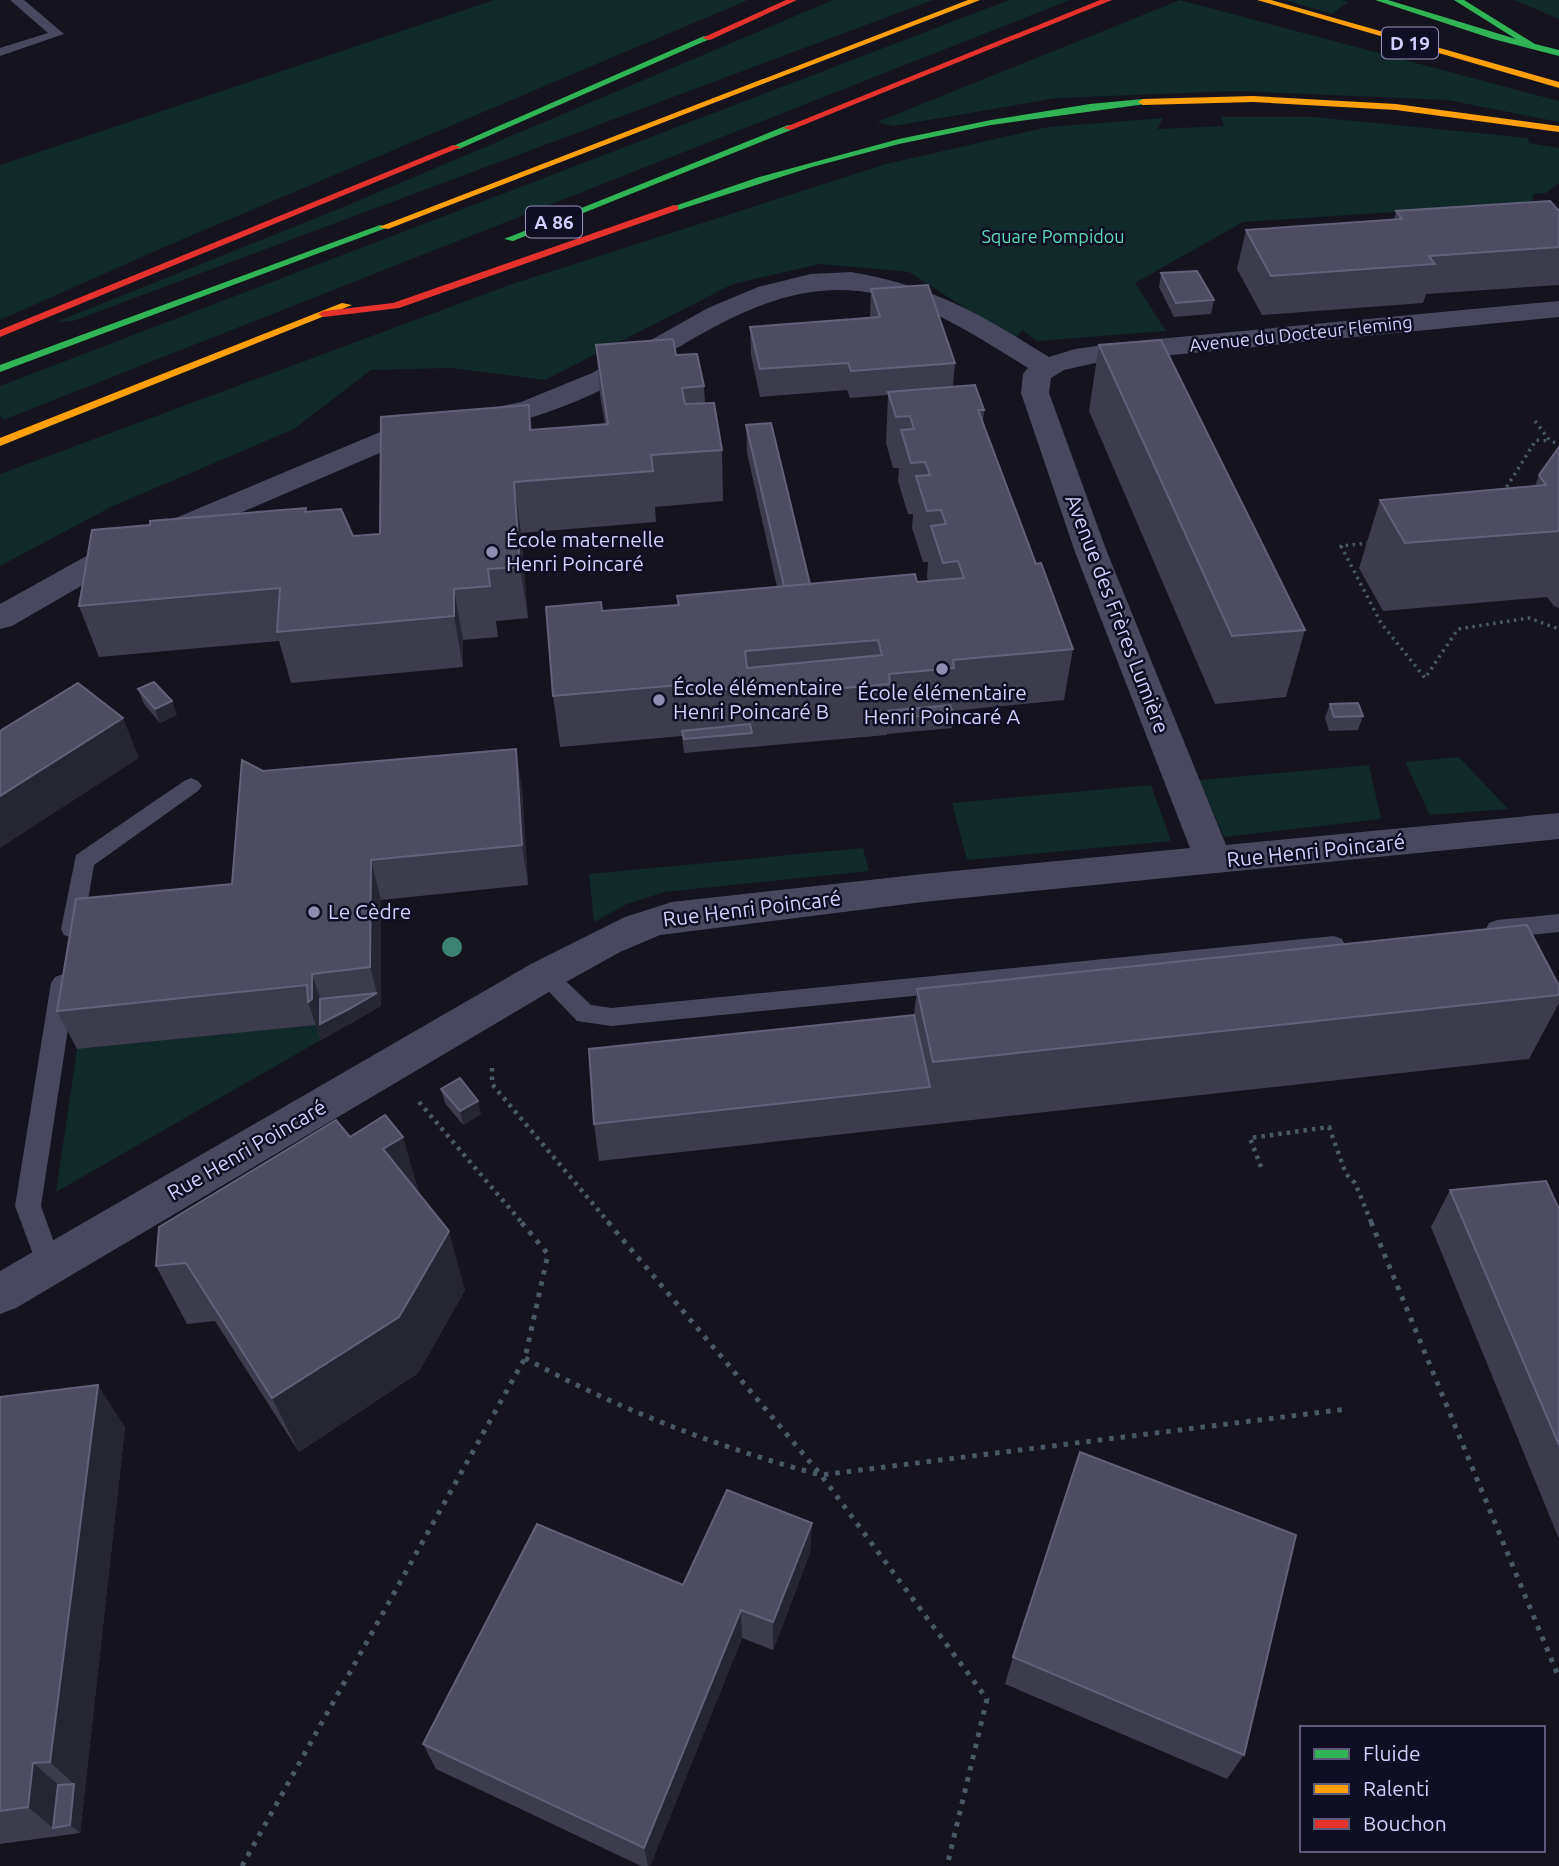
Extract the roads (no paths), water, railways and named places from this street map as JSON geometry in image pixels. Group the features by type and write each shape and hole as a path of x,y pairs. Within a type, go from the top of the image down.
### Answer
{"main road":[{"path":"0,334 400,172 793,0"},
{"path":"0,369 375,230 976,0"},
{"name":"A 86","path":"491,247 1108,0"},
{"name":"D 19","path":"1261,0 1559,85"},
{"name":"D 19","path":"1379,0 1496,37 1559,53"},
{"path":"1458,0 1479,15 1517,33 1530,44"},
{"path":"324,314 394,306 729,189 857,151 988,122 1118,103 1253,99 1396,107 1559,129"},
{"path":"0,442 375,293"}],"street":[{"path":"0,618 101,561 414,428 444,419 485,419 540,404 601,380 726,310 802,284 836,280 882,283 910,290 978,325 1046,367"},
{"name":"Avenue du Docteur Fleming","path":"1046,367 1060,360 1081,356 1559,309"},
{"name":"Avenue des Frères Lumière","path":"1046,367 1037,374 1035,393 1091,552 1214,861"},
{"name":"Rue Henri Poincaré","path":"0,1294 545,975 624,932 672,917 911,890 1559,826"}],"lane":[{"path":"0,52 57,34 16,0"},
{"path":"49,1265 28,1206 47,1074 84,860 191,786"},
{"path":"1477,931 1559,923"},
{"path":"545,975 585,1014 611,1017 1353,944"}],"place":[{"name":"École maternelle Henri Poincaré","path":"492,552"},
{"name":"École élémentaire Henri Poincaré A","path":"942,669"},
{"name":"École élémentaire Henri Poincaré B","path":"659,700"},
{"name":"Le Cèdre","path":"314,912"}],"park label":[{"name":"Square Pompidou","path":"1053,237"}]}
